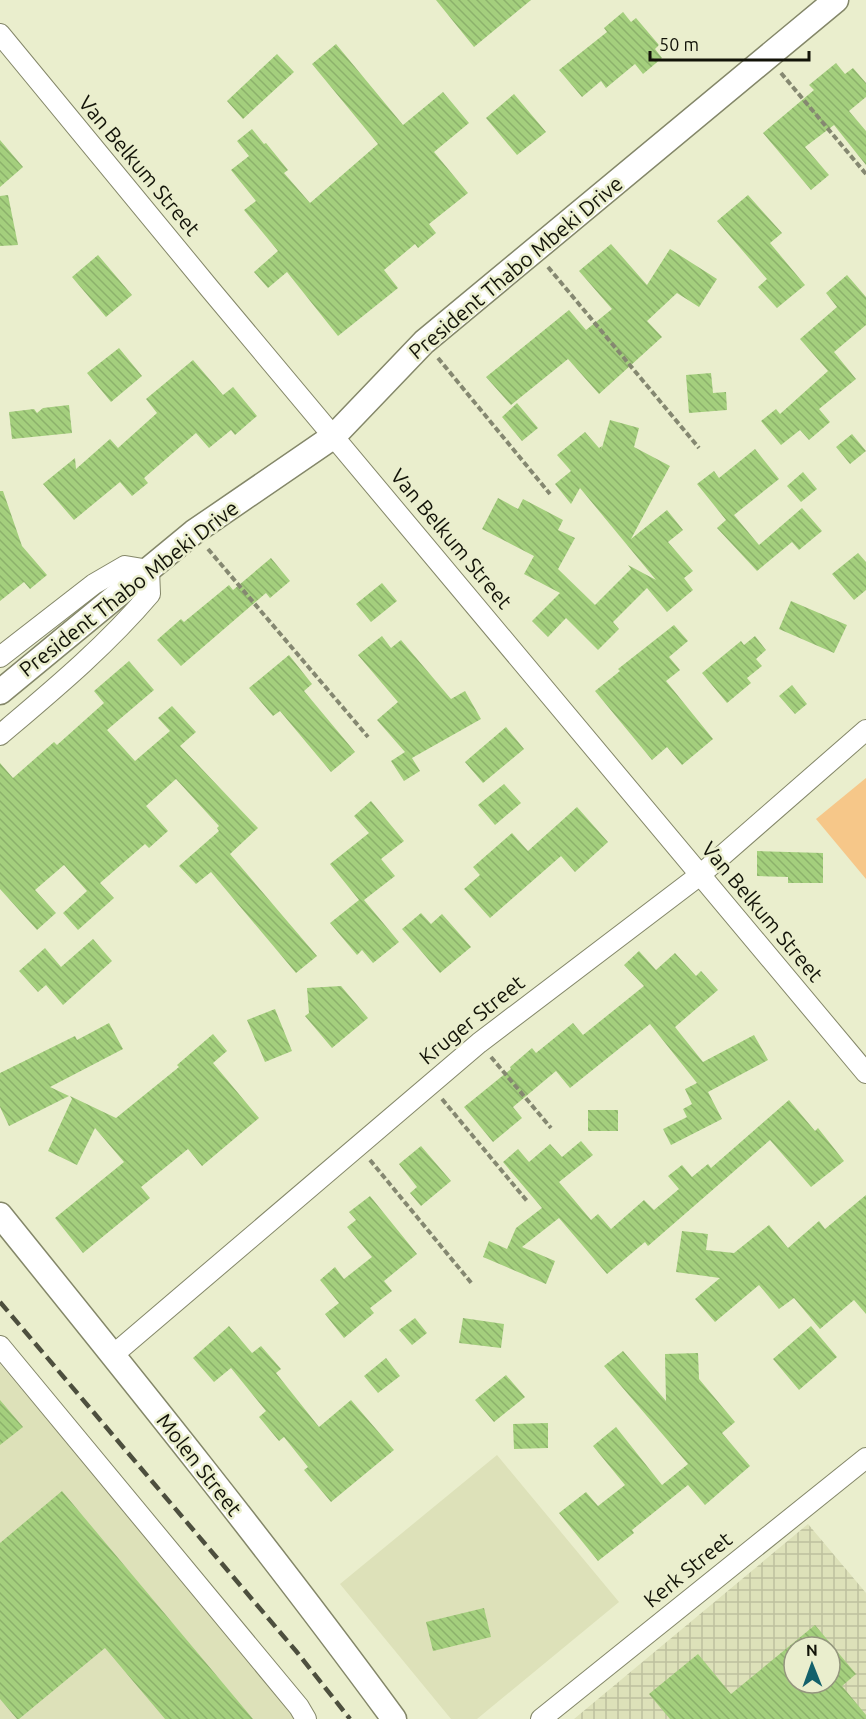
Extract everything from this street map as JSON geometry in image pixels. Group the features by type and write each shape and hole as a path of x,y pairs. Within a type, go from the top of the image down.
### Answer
{"street":[{"name":"President Thabo Mbeki Drive","path":"0,692 194,532 334,436 424,342 836,0"},
{"name":"Van Belkum Street","path":"0,34 866,1073"},
{"path":"0,657 94,584 125,566 149,570 150,594 123,625 88,660 0,735"},
{"name":"Kruger Street","path":"113,1355 479,1043 700,875 866,730"},
{"name":"Molen Street","path":"0,1215 338,1642 394,1719"},
{"path":"0,1346 299,1707 306,1719"},
{"name":"Kerk Street","path":"541,1719 866,1458"}],"path":[{"path":"767,57 866,174"},
{"path":"534,250 699,447"},
{"path":"424,342 550,494"},
{"path":"194,532 368,737"},
{"path":"479,1043 551,1128"},
{"path":"430,1084 527,1201"},
{"path":"358,1146 473,1285"}],"shaded area":[{"path":"866,778 866,879 816,819"},
{"path":"0,1364 294,1712 298,1719 0,1719"},
{"path":"497,1455 619,1602 477,1719 451,1719 340,1584"},
{"path":"808,1524 866,1593 866,1719 574,1719"}],"building":[{"path":"436,0 531,0 474,47"},
{"path":"623,12 631,22 636,18 659,45 655,49 662,58 643,74 635,64 606,88 601,81 582,97 559,70 607,32 604,28"},
{"path":"336,44 403,125 443,92 469,123 434,152 468,193 429,224 436,233 418,248 415,244 384,270 398,288 338,336 287,272 268,288 254,272 278,251 244,210 256,201 231,170 249,156 237,141 252,129 288,170 284,173 310,203 378,144 312,64"},
{"path":"277,54 294,72 243,119 227,101"},
{"path":"836,63 845,74 853,68 866,83 866,97 849,111 866,131 866,165 834,125 805,147 829,175 811,190 763,133 814,90 809,85"},
{"path":"514,94 546,132 517,155 486,118"},
{"path":"0,140 23,167 0,187"},
{"path":"8,195 18,245 0,246 0,196"},
{"path":"748,195 782,233 770,243 805,285 777,308 758,287 767,279 717,221"},
{"path":"611,244 647,285 670,249 717,279 699,307 677,293 647,321 662,337 599,394 568,359 511,405 486,377 569,310 586,330 612,309 579,271"},
{"path":"98,255 132,295 106,317 72,277"},
{"path":"847,275 866,297 866,325 834,352 856,379 819,409 830,422 809,440 800,430 781,445 761,421 776,409 780,414 828,371 800,339 837,307 826,293"},
{"path":"119,348 142,376 111,402 87,373"},
{"path":"193,360 223,395 233,387 257,416 235,435 231,430 209,448 196,433 144,478 148,483 132,496 120,482 74,520 43,484 75,458 76,469 110,439 118,448 157,413 146,399"},
{"path":"711,373 713,393 726,392 727,410 689,413 686,375"},
{"path":"517,403 538,428 522,441 502,417"},
{"path":"69,405 72,433 12,439 9,412 34,409 37,413 43,408"},
{"path":"610,420 639,428 634,447 670,466 631,539 667,510 683,530 668,542 693,571 684,578 693,590 667,612 647,588 613,622 619,629 598,650 566,618 548,637 532,621 560,593 524,574 534,556 482,529 498,498 518,509 523,499 563,520 558,530 575,538 558,569 595,605 631,569 628,565 656,580 580,488 571,504 555,484 571,471 557,455 585,432 599,448 602,446 601,451"},
{"path":"852,434 866,451 850,464 836,447"},
{"path":"755,449 779,479 734,515 759,545 802,508 822,531 799,550 792,542 757,571 717,528 726,520 697,484 714,471 719,478"},
{"path":"803,472 817,489 801,502 787,486"},
{"path":"0,491 3,491 22,546 47,575 30,589 24,582 0,601"},
{"path":"858,553 866,562 866,590 854,600 832,574"},
{"path":"271,558 290,581 270,598 266,593 181,666 157,640 181,619 184,622 229,585 233,590"},
{"path":"382,583 397,601 371,622 356,604"},
{"path":"791,601 847,625 834,653 779,629"},
{"path":"674,625 688,641 669,657 680,670 666,681 713,739 682,765 667,747 652,760 595,691 620,671 618,669"},
{"path":"382,636 391,648 401,640 451,699 465,691 481,719 412,758 420,771 404,781 391,761 405,752 377,720 398,702 358,655"},
{"path":"755,636 766,650 756,659 762,666 747,678 751,683 727,703 702,673 741,641 744,645"},
{"path":"289,655 312,684 304,691 355,752 331,772 280,711 273,716 249,688"},
{"path":"129,661 154,690 107,730 135,761 170,731 158,718 172,706 196,732 180,746 258,828 230,854 317,956 296,973 211,872 196,884 179,866 219,831 217,828 219,826 176,779 146,806 168,831 149,848 145,844 100,883 114,898 78,930 63,913 87,891 64,865 35,890 56,913 37,930 0,889 0,763 13,778 54,742 57,745 104,703 94,691"},
{"path":"792,685 807,704 795,714 779,696"},
{"path":"506,727 524,749 483,783 465,762"},
{"path":"504,784 521,803 495,825 478,805"},
{"path":"371,801 404,841 381,859 395,876 364,900 399,942 373,963 362,950 357,955 330,923 359,900 330,864 369,833 354,816"},
{"path":"577,807 608,842 575,872 561,856 490,918 464,889 480,875 473,867 512,833 528,851"},
{"path":"757,851 823,853 823,883 788,883 788,877 757,876"},
{"path":"421,913 431,924 442,914 471,947 440,973 402,929"},
{"path":"93,939 112,961 63,1005 46,985 38,992 19,971 45,948 61,967"},
{"path":"639,951 656,970 675,953 696,976 701,971 718,990 675,1027 703,1062 754,1035 768,1060 708,1092 722,1119 671,1145 663,1129 687,1117 683,1109 692,1104 685,1089 697,1083 650,1024 570,1088 556,1071 513,1107 522,1118 493,1142 464,1107 511,1069 510,1067 532,1048 536,1053 573,1023 583,1035 644,986 624,965"},
{"path":"341,986 368,1018 332,1048 305,1016 309,1013 307,988"},
{"path":"275,1009 292,1051 265,1062 247,1020"},
{"path":"109,1023 123,1049 50,1087 69,1096 9,1126 0,1107 0,1073 75,1036 77,1040"},
{"path":"213,1034 227,1051 213,1063 259,1118 202,1166 188,1149 141,1187 150,1198 83,1253 55,1218 124,1162 95,1128 77,1165 48,1151 72,1099 70,1096 116,1118 179,1067 177,1065"},
{"path":"789,1100 815,1131 818,1128 844,1161 811,1187 770,1140 648,1246 645,1242 607,1274 559,1218 522,1247 555,1261 546,1284 483,1257 489,1241 507,1249 516,1228 542,1208 503,1162 518,1149 529,1162 550,1144 562,1157 581,1141 593,1155 559,1182 591,1220 598,1214 611,1229 644,1200 654,1210 679,1189 668,1176 682,1165 692,1177 708,1164 711,1168"},
{"path":"588,1110 618,1110 618,1131 588,1131"},
{"path":"421,1146 451,1181 421,1206 410,1193 417,1187 399,1164"},
{"path":"866,1195 866,1314 854,1300 820,1329 794,1298 779,1309 759,1285 715,1322 695,1299 720,1278 676,1272 682,1231 708,1234 706,1250 734,1253 769,1225 788,1248 819,1221 825,1229"},
{"path":"370,1196 417,1254 384,1281 392,1291 370,1308 374,1313 344,1338 325,1314 339,1303 320,1280 335,1267 344,1279 372,1257 347,1227 356,1220 349,1212"},
{"path":"415,1318 427,1333 412,1345 399,1330"},
{"path":"463,1318 504,1324 501,1348 459,1343"},
{"path":"229,1326 252,1353 261,1346 281,1369 276,1373 319,1427 351,1400 394,1450 331,1502 304,1470 308,1467 284,1437 279,1441 259,1417 266,1411 231,1368 214,1382 193,1358"},
{"path":"811,1326 837,1357 799,1390 773,1359"},
{"path":"623,1351 666,1401 665,1354 698,1353 699,1379 735,1422 722,1433 750,1466 705,1505 688,1485 632,1530 634,1533 598,1561 559,1513 586,1492 598,1506 625,1485 593,1446 616,1427 662,1485 688,1464 604,1366"},
{"path":"386,1358 400,1376 378,1393 364,1376"},
{"path":"506,1375 525,1397 494,1422 475,1400"},
{"path":"0,1400 23,1427 0,1445"},
{"path":"548,1423 548,1448 514,1449 513,1424"},
{"path":"62,1491 253,1719 165,1719 105,1648 19,1719 0,1699 0,1543"},
{"path":"484,1608 491,1637 433,1651 426,1622"},
{"path":"815,1625 823,1635 803,1635"},
{"path":"782,1652 782,1695 842,1695 842,1686 866,1715 866,1719 670,1719 649,1694 698,1654 731,1694"},
{"path":"842,1657 856,1674 842,1686"}],"railway":[{"path":"0,1302 296,1651 350,1719"}]}
